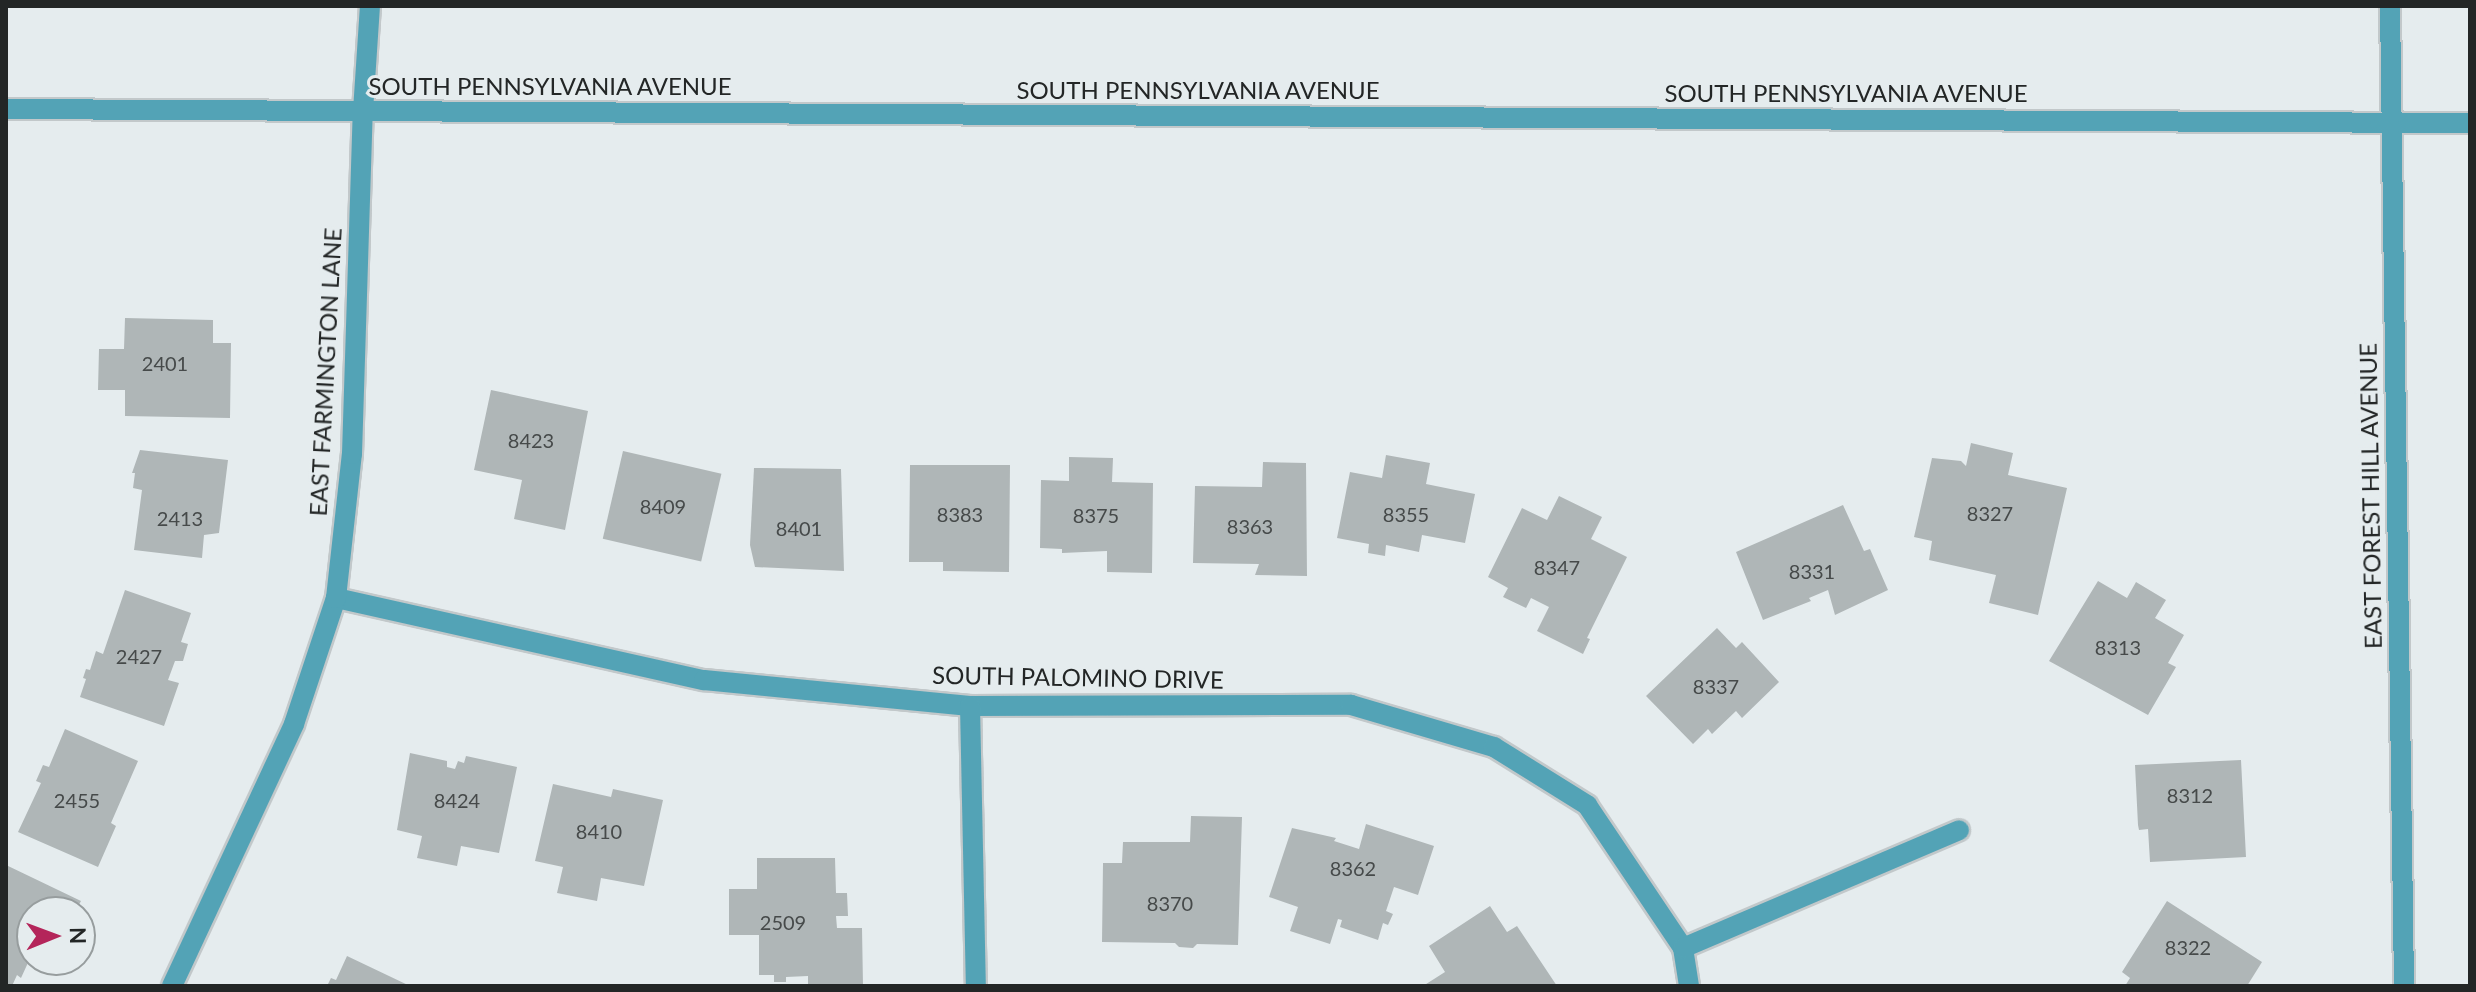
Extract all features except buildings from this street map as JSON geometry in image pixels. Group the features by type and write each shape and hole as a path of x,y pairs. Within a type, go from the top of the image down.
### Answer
{"street":[{"name":"EAST FARMINGTON LANE","path":"172,986 294,724 336,598 352,454 363,111 370,6"},
{"name":"EAST FOREST HILL AVENUE","path":"2390,6 2404,986"},
{"name":"SOUTH PENNSYLVANIA AVENUE","path":"6,109 2470,123"},
{"name":"SOUTH PALOMINO DRIVE","path":"336,598 704,680 970,706 1351,705 1494,747 1587,805 1683,948"},
{"path":"970,706 976,986"},
{"path":"1689,986 1683,948 1959,830"}]}
